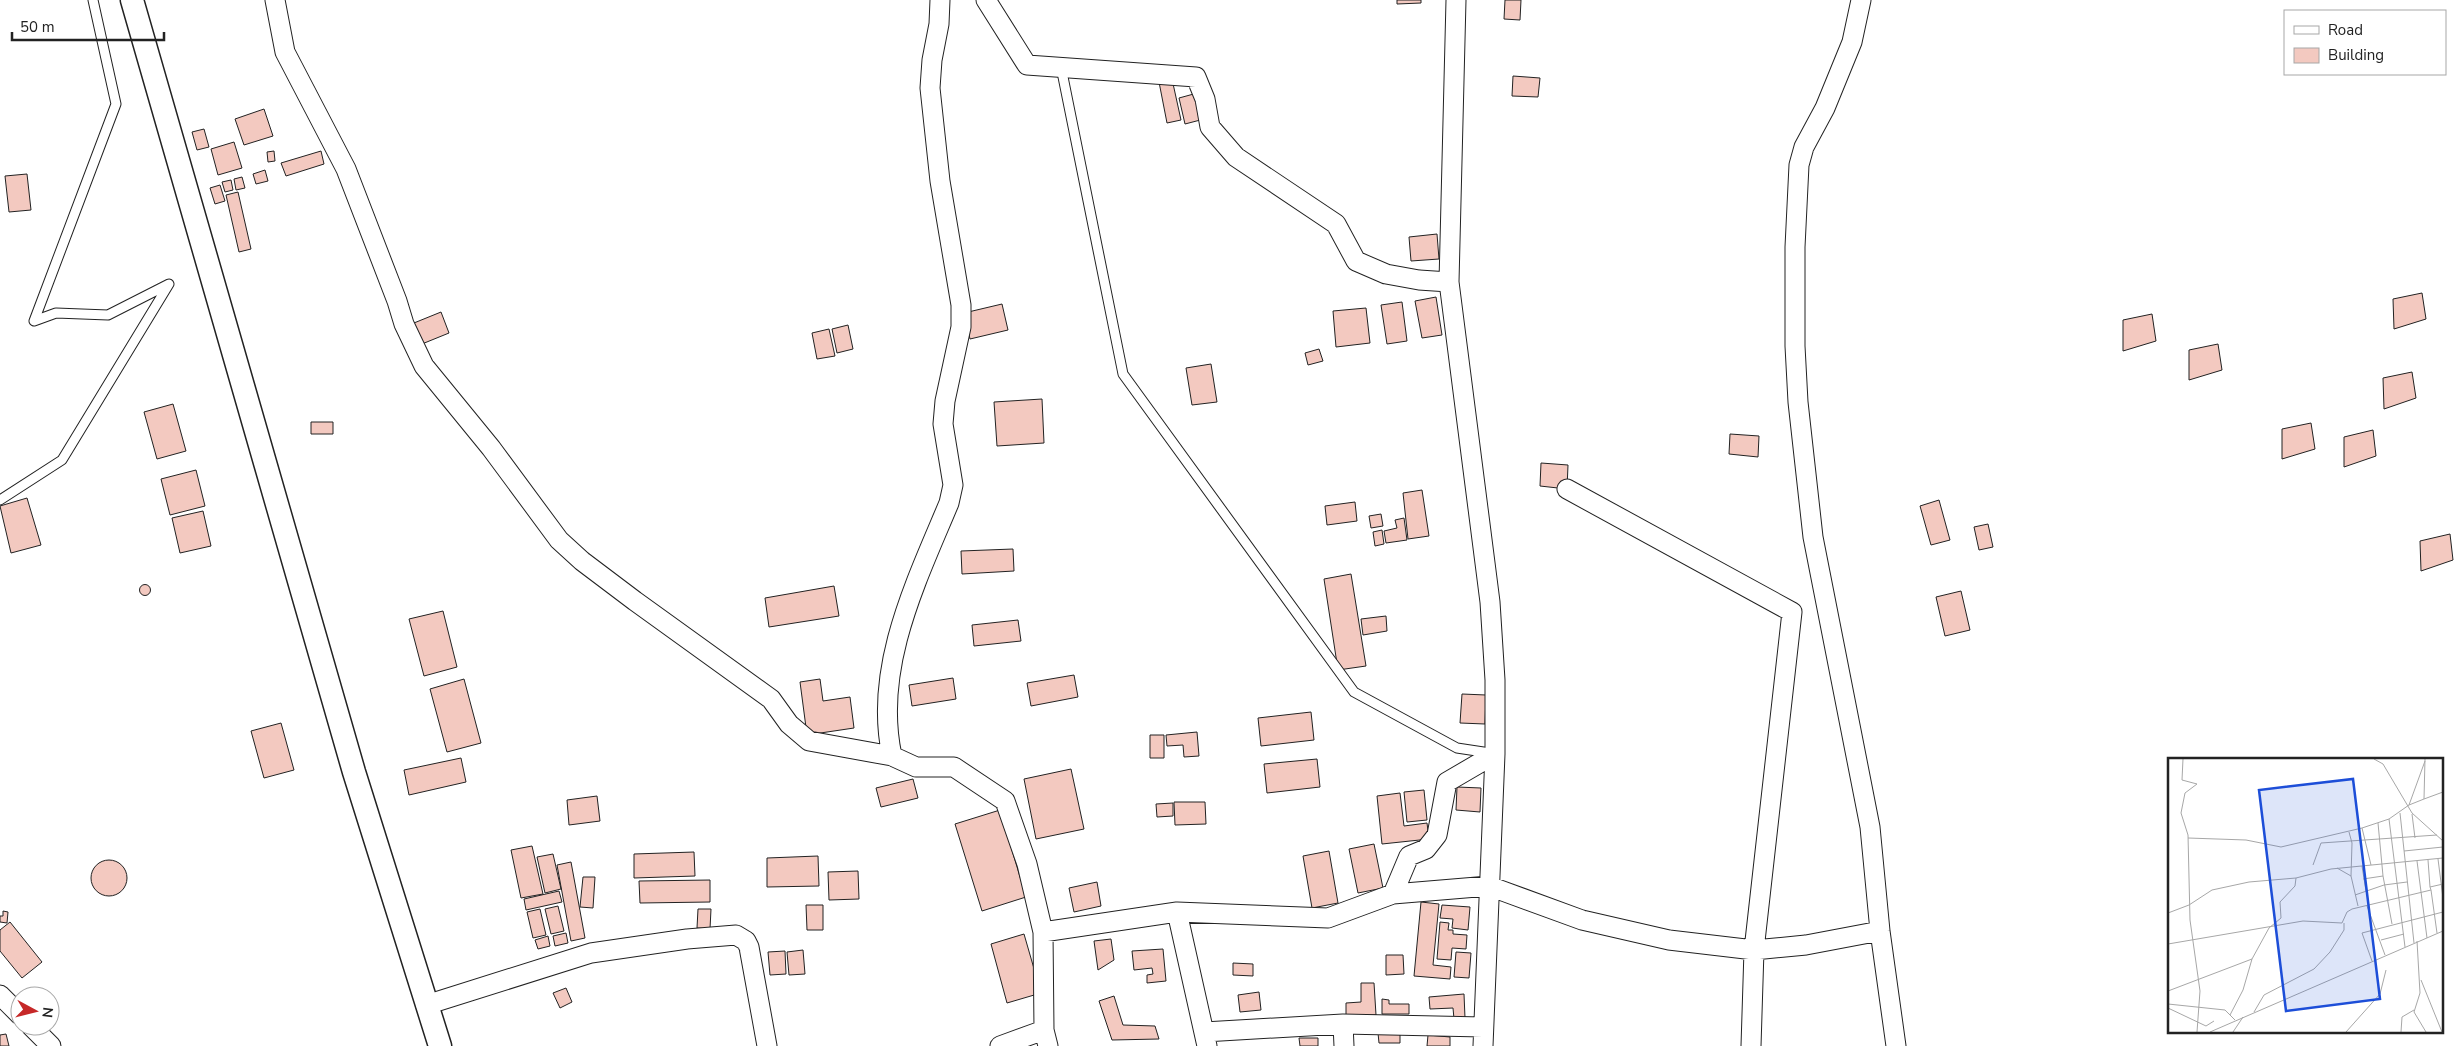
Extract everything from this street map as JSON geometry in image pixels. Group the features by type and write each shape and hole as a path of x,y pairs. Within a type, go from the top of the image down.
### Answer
{"street":[{"path":"132,0 354,772 440,1046"},
{"path":"275,0 285,52 346,169 397,301 404,324 424,366 491,448 559,540 582,561 771,700 789,724 809,741 892,756 916,767 954,767 1005,801 1027,864 1043,932 1046,1038 1000,1046"},
{"path":"892,756 887,732 887,702 892,667 904,614 950,503 953,484 943,424 945,401 961,327 961,305 940,180 930,88 932,60 939,24 940,0"},
{"path":"986,0 1027,65 1196,76 1205,99 1210,127 1236,157 1336,224 1356,261 1386,274 1419,280 1449,282"},
{"path":"1456,0 1449,282 1490,602 1495,680 1495,754 1483,1046"},
{"path":"1861,0 1852,42 1825,108 1804,147 1799,165 1795,247 1795,346 1798,402 1813,537 1870,827 1880,931 1896,1046"},
{"path":"1567,489 1792,612 1754,950 1750,1046"},
{"path":"1394,894 1409,856 1426,849 1437,835 1447,782 1495,754"},
{"path":"1043,932 1177,912 1328,918 1394,894 1490,886 1582,920 1669,940 1754,950 1806,945 1880,931"},
{"path":"1177,912 1205,1039 1343,1024 1483,1026"},
{"path":"426,1005 591,953 687,939 736,935 746,941 749,947 767,1046"},
{"path":"0,995 10,1005"},
{"path":"1343,1024 1344,1046"},
{"path":"41,1036 51,1046"}],"lane":[{"path":"0,500 62,460 169,284 108,315 56,313 34,321 116,104 93,0"},
{"path":"1061,67 1123,374 1354,692 1457,748 1495,754"}],"building":[{"path":"1397,0 1421,0 1421,3 1397,4"},
{"path":"1505,0 1521,0 1520,20 1504,19"},
{"path":"1513,76 1540,78 1538,97 1512,96"},
{"path":"1172,79 1181,120 1167,123 1159,82"},
{"path":"1201,92 1208,118 1185,124 1179,98"},
{"path":"264,109 273,136 244,145 235,119"},
{"path":"204,129 209,147 197,150 192,132"},
{"path":"234,142 242,168 218,175 211,149"},
{"path":"274,151 275,161 268,162 267,152"},
{"path":"321,151 324,164 286,176 281,163"},
{"path":"265,170 268,181 256,184 253,174"},
{"path":"27,174 31,210 9,212 5,176"},
{"path":"242,177 245,188 236,190 234,179"},
{"path":"231,180 233,190 225,192 222,182"},
{"path":"220,185 225,201 215,204 210,188"},
{"path":"238,192 251,249 239,252 226,195"},
{"path":"1437,234 1439,259 1411,261 1409,237"},
{"path":"2422,293 2426,319 2394,329 2393,299"},
{"path":"1436,297 1442,335 1422,338 1415,301"},
{"path":"1402,302 1407,341 1387,344 1381,305"},
{"path":"1002,304 1008,330 970,339 964,313"},
{"path":"1366,308 1370,343 1336,347 1333,311"},
{"path":"441,312 449,333 417,346 409,325"},
{"path":"2152,314 2156,341 2123,351 2123,320"},
{"path":"848,325 853,349 837,353 832,329"},
{"path":"829,329 835,356 817,359 812,333"},
{"path":"2218,344 2222,370 2189,380 2189,350"},
{"path":"1319,349 1323,361 1308,365 1305,353"},
{"path":"1211,364 1217,402 1192,405 1186,368"},
{"path":"2412,372 2416,398 2384,409 2383,378"},
{"path":"1042,399 1044,443 997,446 994,402"},
{"path":"173,404 186,451 157,459 144,412"},
{"path":"311,422 333,422 333,434 311,434"},
{"path":"2311,423 2315,449 2282,459 2282,429"},
{"path":"2373,430 2376,456 2344,467 2344,437"},
{"path":"1730,434 1759,436 1758,457 1729,454"},
{"path":"1541,463 1568,465 1567,489 1540,486"},
{"path":"196,470 205,506 170,515 161,479"},
{"path":"1422,490 1429,536 1408,539 1403,493"},
{"path":"27,498 41,545 11,553 0,506"},
{"path":"1939,500 1950,540 1931,545 1920,506"},
{"path":"1355,502 1357,521 1327,525 1325,506"},
{"path":"203,511 211,546 180,553 172,518"},
{"path":"1381,514 1383,526 1371,528 1369,516"},
{"path":"1404,518 1407,540 1386,543 1384,531 1397,528 1395,520"},
{"path":"1988,524 1993,547 1979,550 1974,527"},
{"path":"1382,530 1384,544 1375,546 1373,532"},
{"path":"2450,534 2453,560 2421,571 2420,541"},
{"path":"1013,549 1014,571 962,574 961,551"},
{"path":"1351,574 1366,666 1338,670 1324,579"},
{"path":"143,585 147,585 150,590 149,594 143,595 140,592 140,588"},
{"path":"834,586 839,616 769,627 765,598"},
{"path":"1961,591 1970,630 1945,636 1936,597"},
{"path":"443,611 457,667 424,676 409,619"},
{"path":"1386,616 1387,631 1363,635 1361,619"},
{"path":"1018,620 1021,641 974,646 972,625"},
{"path":"1074,675 1078,697 1031,706 1027,683"},
{"path":"953,678 956,699 912,706 909,685"},
{"path":"464,679 481,743 447,752 430,689"},
{"path":"820,679 823,701 850,697 854,728 807,735 800,682"},
{"path":"1462,694 1486,695 1485,724 1460,723"},
{"path":"1311,712 1314,740 1261,746 1258,718"},
{"path":"281,723 294,770 264,778 251,731"},
{"path":"1197,732 1199,756 1184,757 1183,745 1167,746 1166,735"},
{"path":"1150,735 1164,735 1164,758 1150,758"},
{"path":"461,758 466,782 409,795 404,770"},
{"path":"1317,759 1320,787 1267,793 1264,764"},
{"path":"1071,769 1084,829 1036,839 1024,779"},
{"path":"913,779 918,798 881,807 876,788"},
{"path":"1457,787 1481,788 1480,812 1456,810"},
{"path":"1424,790 1427,820 1407,822 1404,792"},
{"path":"1400,793 1404,826 1427,823 1429,839 1382,844 1377,796"},
{"path":"597,796 600,821 569,825 567,800"},
{"path":"1174,802 1205,802 1206,824 1175,825"},
{"path":"1173,803 1173,816 1157,817 1156,804"},
{"path":"1000,810 1026,897 982,911 955,824"},
{"path":"1374,844 1383,888 1358,893 1349,849"},
{"path":"532,846 543,894 521,898 511,850"},
{"path":"1329,851 1338,903 1312,908 1303,856"},
{"path":"694,852 695,876 634,878 634,854"},
{"path":"553,854 561,889 545,893 537,857"},
{"path":"818,856 819,886 767,887 767,858"},
{"path":"109,860 116,861 122,865 126,871 126,885 122,891 116,895 109,896 102,895 96,891 92,885 91,878 92,871 96,865 102,861"},
{"path":"571,862 585,938 571,941 557,865"},
{"path":"858,871 859,899 829,900 828,872"},
{"path":"583,877 595,877 593,908 580,907"},
{"path":"710,880 710,902 640,903 639,881"},
{"path":"1097,882 1101,906 1074,912 1069,888"},
{"path":"559,891 562,902 526,910 524,899"},
{"path":"1421,902 1439,904 1433,965 1451,967 1450,979 1414,976"},
{"path":"806,905 823,905 823,930 807,930"},
{"path":"1442,905 1470,907 1468,930 1452,928 1453,919 1440,918"},
{"path":"558,906 564,931 551,934 545,909"},
{"path":"540,909 546,935 533,938 527,912"},
{"path":"698,909 711,909 710,929 697,928"},
{"path":"3,911 8,912 7,923 0,922 0,916 3,916"},
{"path":"10,922 42,962 22,978 0,951 0,930"},
{"path":"1440,922 1449,923 1448,930 1453,930 1453,934 1467,935 1466,949 1452,948 1451,960 1437,959"},
{"path":"566,933 568,943 555,946 553,936"},
{"path":"1024,934 1041,993 1007,1003 991,944"},
{"path":"548,936 550,946 538,949 535,940"},
{"path":"1111,939 1114,960 1098,970 1094,941"},
{"path":"1163,949 1166,981 1147,983 1147,975 1153,974 1152,968 1134,970 1132,951"},
{"path":"803,950 805,974 789,975 787,952"},
{"path":"785,951 786,974 770,975 768,952"},
{"path":"1456,952 1471,953 1469,978 1454,977"},
{"path":"1386,955 1403,955 1404,974 1386,975"},
{"path":"1233,963 1253,964 1253,976 1233,975"},
{"path":"1361,983 1374,983 1376,1015 1346,1016 1346,1003 1361,1002"},
{"path":"566,988 572,1002 560,1008 553,993"},
{"path":"1259,992 1261,1010 1240,1012 1238,995"},
{"path":"1464,994 1465,1018 1454,1019 1453,1008 1430,1009 1429,997"},
{"path":"1114,996 1123,1025 1155,1026 1159,1039 1112,1040 1099,1001"},
{"path":"1382,999 1389,1000 1389,1004 1409,1004 1409,1014 1382,1014"},
{"path":"1400,1032 1400,1043 1379,1043 1378,1033"},
{"path":"6,1034 9,1046 0,1046 0,1035"},
{"path":"1428,1035 1450,1037 1450,1046 1427,1046"},
{"path":"1299,1038 1318,1038 1318,1046 1300,1046"}]}
